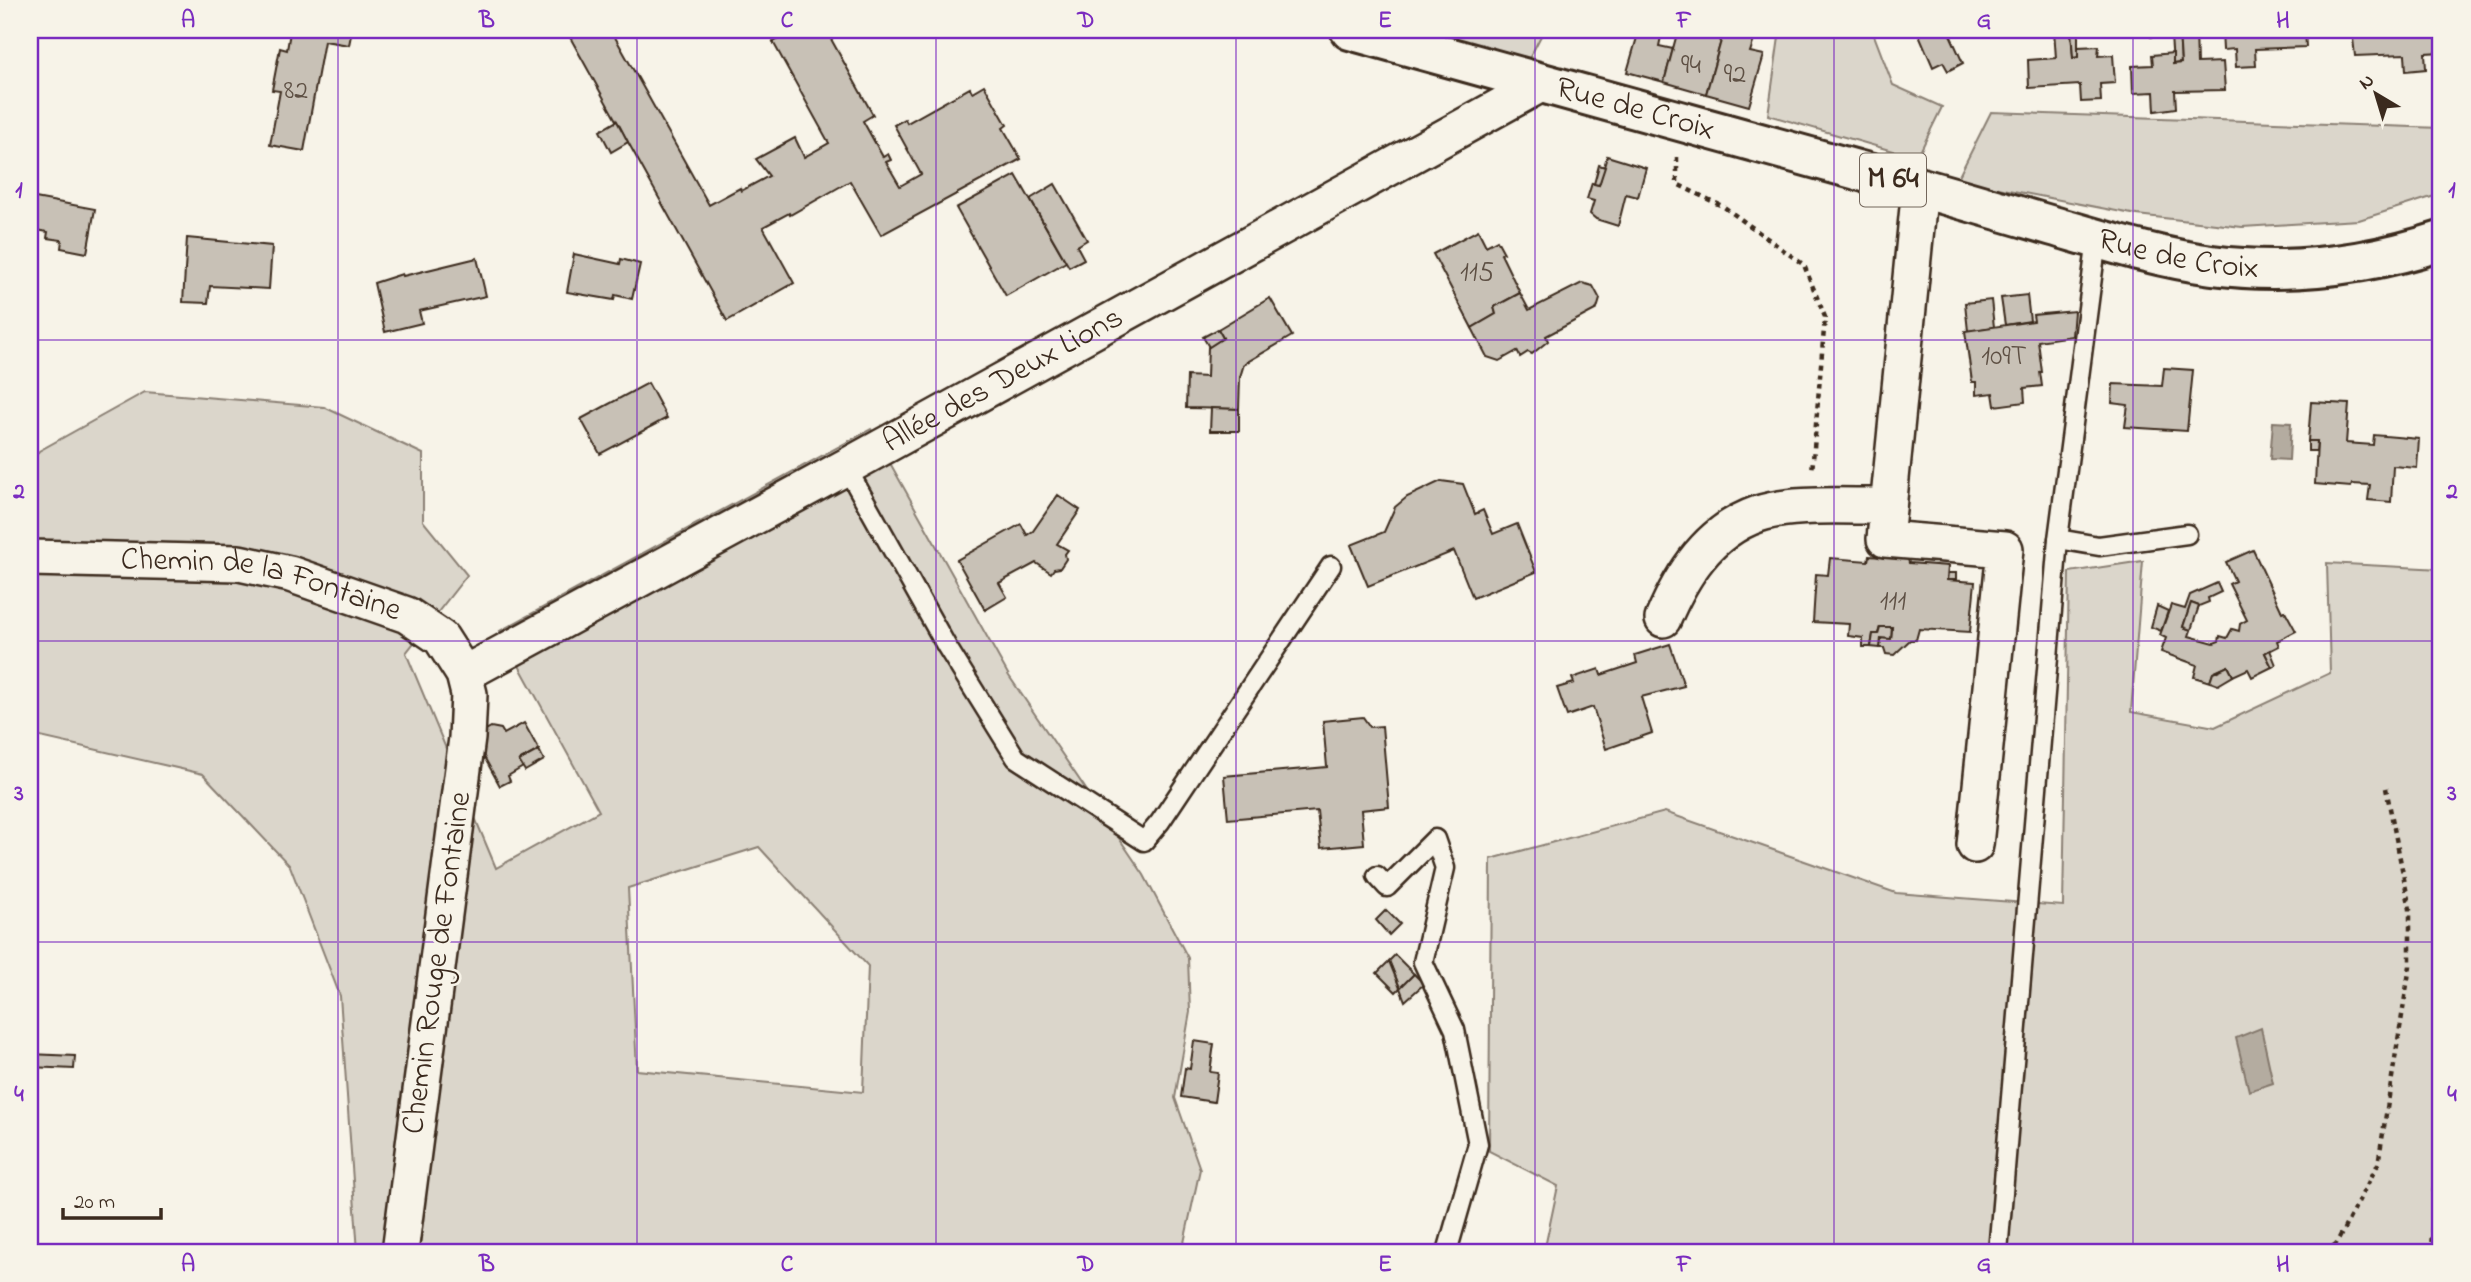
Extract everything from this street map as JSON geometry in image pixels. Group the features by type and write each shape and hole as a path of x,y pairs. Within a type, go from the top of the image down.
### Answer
{"main road":[{"name":"Rue de Croix","path":"1350,30 1920,187 2097,239 2202,264 2267,269 2325,266 2394,255 2441,241"}],"street":[{"name":"Allée des Deux Lions","path":"464,674 1541,84"},
{"path":"1920,187 1885,539 2005,549 1975,845"},
{"path":"1663,619 1677,586 1692,563 1723,534 1758,513 1779,509 1888,506"},
{"name":"Chemin de la Fontaine","path":"30,558 239,563 279,571 407,615 441,638 464,674"},
{"name":"Chemin Rouge de Fontaine","path":"400,1252 467,738 469,694 464,674"}],"lane":[{"path":"1998,1252 2058,539 2097,239"},
{"path":"846,467 947,647 1017,758 1144,841 1168,810 1331,566"},
{"path":"2058,539 2099,546 2187,534"},
{"path":"1377,876 1387,887 1435,839 1445,869 1423,962 1455,1030 1478,1144 1447,1252"}],"path":[{"path":"1676,121 1677,184 1724,207 1804,265 1825,317 1809,508"},
{"path":"2325,1252 2336,1244 2378,1164 2410,966 2410,909 2386,788"},
{"path":"2431,1252 2434,1190 2441,1132"}],"shaded area":[{"path":"1415,30 1544,30 1528,61"},
{"path":"1780,30 1872,30 1893,85 1942,107 1917,158 1768,115"},
{"path":"1991,112 2441,128 2441,194 2359,220 2242,227 2137,215 1957,180"},
{"path":"145,392 324,407 423,454 423,521 467,575 406,653 496,868 599,811 500,631 871,429 1009,676 1144,875 1188,958 1190,1012 1175,1098 1200,1169 1182,1252 358,1252 340,996 290,866 203,774 36,736 30,716 30,465 39,451","holes":["759,847 868,966 863,1092 637,1070 628,888"]},
{"path":"2273,422 2291,423 2289,460 2270,459"},
{"path":"2143,561 2131,712 2215,727 2330,673 2327,563 2441,569 2441,1252 1544,1252 1558,1186 1489,1151 1491,859 1665,812 1896,893 2063,906 2069,572"},
{"path":"2261,1028 2273,1083 2249,1091 2236,1038"}],"building":[{"path":"297,30 352,30 349,45 324,41 304,151 270,145 280,91 272,90 280,48 287,50 290,32 296,33"},
{"path":"566,30 611,30 709,205 769,176 756,159 795,138 804,157 829,143 773,42 783,37 779,30 826,30 873,115 863,121 883,157 888,154 891,160 886,162 900,186 921,174 894,125 905,119 907,123 970,88 972,92 984,85 1007,125 1003,128 1021,159 881,235 850,181 763,227 794,283 727,321"},
{"path":"1624,30 1662,32 1659,46 1673,49 1664,82 1627,72 1638,34"},
{"path":"1678,30 1724,30 1706,94 1664,82"},
{"path":"1724,30 1741,30 1756,34 1750,52 1764,55 1749,106 1706,94"},
{"path":"1917,30 1948,30 1963,63 1948,71 1943,62 1933,67"},
{"path":"2054,30 2071,30 2073,58 2078,57 2078,47 2099,46 2098,56 2113,55 2115,83 2100,84 2101,101 2081,102 2080,85 2029,88 2028,60 2056,58"},
{"path":"2071,30 2078,30 2078,57 2073,58"},
{"path":"2151,30 2179,30 2181,63 2173,64 2171,36 2151,37"},
{"path":"2179,30 2196,30 2197,63 2223,62 2225,90 2175,91 2176,108 2155,111 2154,92 2133,93 2132,66 2153,65 2152,55 2173,53 2173,64 2181,63"},
{"path":"2222,30 2305,30 2306,47 2255,49 2256,66 2236,67 2235,49 2223,50"},
{"path":"2352,30 2441,30 2441,52 2425,53 2426,69 2406,71 2405,54 2355,56"},
{"path":"617,121 628,142 611,152 600,131"},
{"path":"1607,156 1646,168 1638,197 1626,194 1618,226 1596,219 1590,214 1594,201 1587,199 1592,183 1599,185"},
{"path":"1599,165 1605,167 1599,185 1594,184"},
{"path":"1016,175 1066,262 1006,296 956,208"},
{"path":"1055,184 1087,240 1077,246 1084,259 1069,267 1030,199"},
{"path":"30,197 95,209 87,253 61,248 62,240 47,238 48,232 30,229"},
{"path":"1478,230 1486,246 1497,240 1520,293 1494,307 1496,314 1472,328 1433,254"},
{"path":"187,238 272,246 269,289 210,286 208,303 183,302"},
{"path":"574,254 620,264 621,259 640,264 632,299 615,295 614,300 567,292"},
{"path":"477,258 486,296 419,311 422,323 385,332 374,283 402,274 403,276"},
{"path":"1582,283 1593,286 1600,299 1597,309 1546,336 1548,341 1532,354 1528,352 1520,357 1517,351 1499,361 1487,357 1472,328 1496,314 1494,307 1520,293 1529,310"},
{"path":"2027,295 2030,321 2005,325 2001,298"},
{"path":"1270,298 1292,336 1244,364 1240,377 1239,409 1186,408 1187,376 1207,377 1208,347 1223,338 1218,329"},
{"path":"1991,300 1994,327 1968,331 1965,303"},
{"path":"2074,311 2072,336 2038,341 2042,386 2024,388 2025,402 1995,406 1993,393 1976,395 1976,382 1972,382 1965,331 2034,321 2033,315"},
{"path":"1218,329 1223,338 1209,347 1203,337"},
{"path":"2164,368 2193,370 2187,431 2125,427 2128,405 2112,403 2113,384 2162,386"},
{"path":"648,383 667,418 600,454 581,419"},
{"path":"2311,402 2349,404 2346,443 2373,445 2374,435 2419,439 2417,468 2393,466 2391,502 2368,500 2370,485 2352,484 2351,487 2315,484 2317,441 2308,441"},
{"path":"1211,408 1239,409 1239,431 1210,431"},
{"path":"2308,441 2317,441 2316,451 2308,451"},
{"path":"1441,481 1463,484 1475,514 1483,510 1493,534 1517,524 1536,572 1473,598 1454,551 1368,586 1351,545 1384,532 1395,507 1407,497"},
{"path":"1058,495 1080,510 1057,544 1068,550 1066,559 1060,568 1051,573 1036,563 999,583 1007,597 985,610 957,560 1021,524 1027,535 1033,531"},
{"path":"2253,550 2282,612 2285,611 2296,631 2277,641 2279,646 2265,653 2272,667 2252,677 2248,669 2233,676 2228,666 2213,673 2210,682 2194,677 2197,665 2161,652 2166,638 2160,635 2171,605 2185,609 2190,595 2217,583 2221,592 2199,606 2191,603 2183,627 2191,630 2189,636 2214,643 2219,641 2220,636 2227,638 2232,629 2239,631 2240,624 2247,620 2229,584 2235,581 2226,562"},
{"path":"1869,556 1948,566 1947,580 1975,582 1970,632 1919,629 1916,640 1910,640 1894,655 1886,654 1884,648 1880,648 1881,638 1891,639 1892,627 1880,627 1878,634 1873,634 1871,647 1863,647 1863,638 1848,636 1849,624 1813,622 1816,574 1828,575 1830,558 1868,561"},
{"path":"1948,573 1956,573 1956,580 1947,580"},
{"path":"2191,603 2199,606 2191,630 2183,627"},
{"path":"2157,606 2168,611 2161,631 2151,627"},
{"path":"1880,627 1892,627 1891,639 1881,638 1880,648 1871,647 1873,634 1878,634"},
{"path":"1670,644 1684,686 1641,697 1652,733 1606,749 1593,707 1567,716 1557,688 1574,683 1572,678 1599,669 1601,675 1637,663 1635,655"},
{"path":"2270,650 2276,665 2272,667 2265,653"},
{"path":"2228,666 2233,676 2218,685 2210,682 2213,673"},
{"path":"1363,717 1370,727 1382,726 1389,807 1361,810 1364,844 1321,848 1317,811 1228,819 1224,776 1327,767 1323,721"},
{"path":"524,723 539,750 519,761 523,767 508,776 510,781 500,786 477,744 479,734 491,727 501,729 504,734"},
{"path":"539,750 544,760 525,771 519,761"},
{"path":"1386,910 1400,924 1389,935 1376,920"},
{"path":"1395,955 1414,974 1400,988 1389,961"},
{"path":"1389,961 1400,988 1396,992 1377,973"},
{"path":"1414,974 1424,984 1405,1001 1400,988"},
{"path":"1194,1041 1214,1044 1210,1072 1218,1073 1214,1102 1181,1097 1185,1068 1190,1069"},
{"path":"30,1054 75,1056 74,1069 30,1067"}]}
